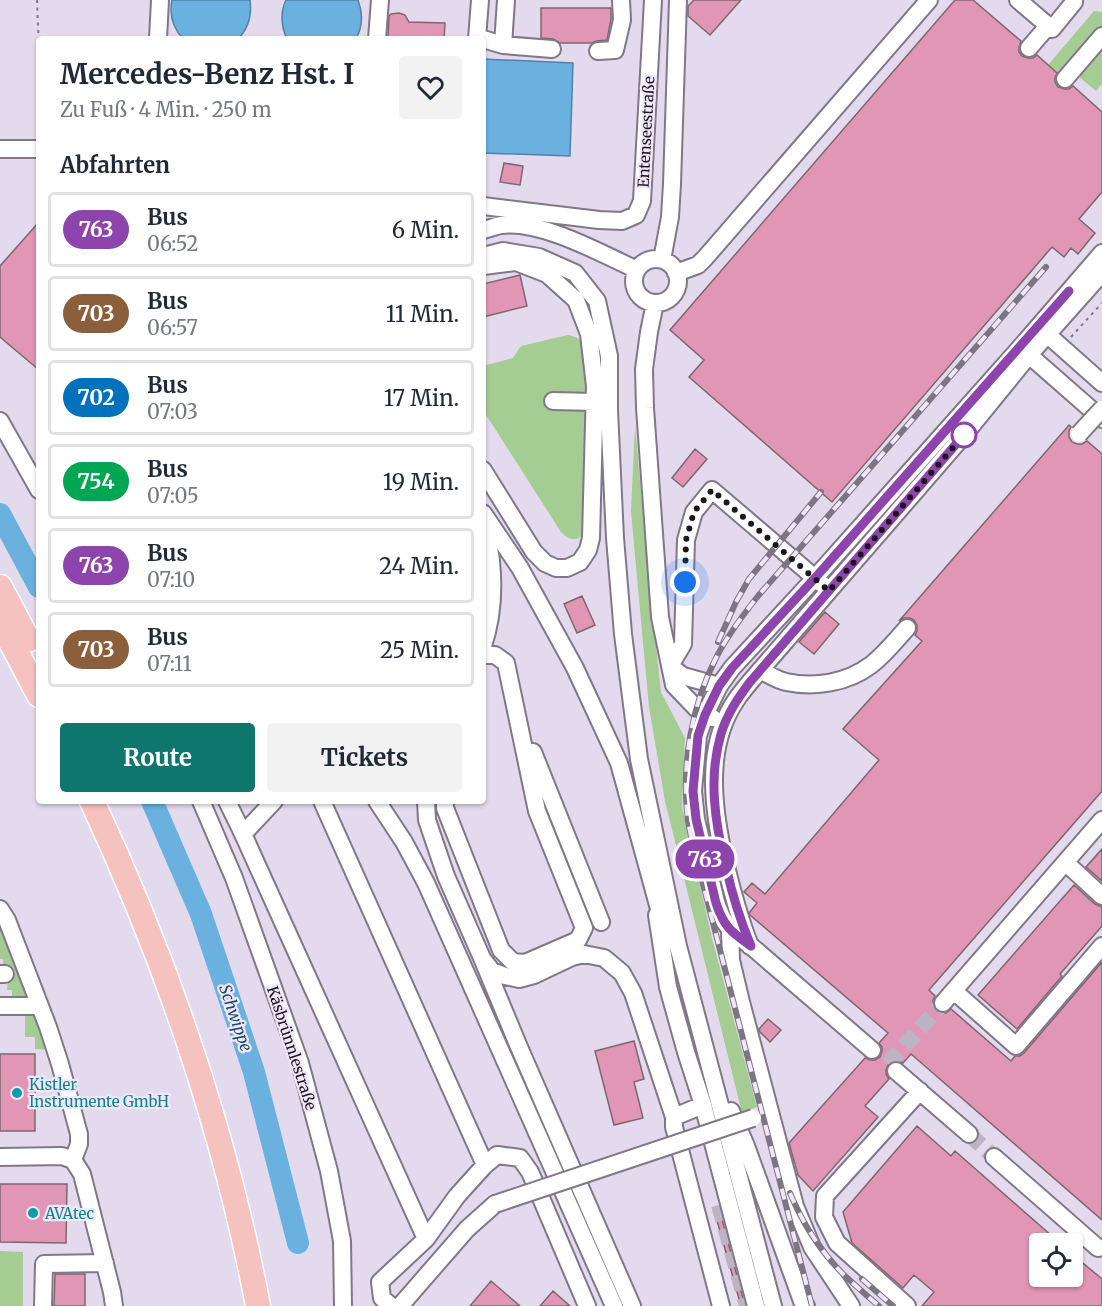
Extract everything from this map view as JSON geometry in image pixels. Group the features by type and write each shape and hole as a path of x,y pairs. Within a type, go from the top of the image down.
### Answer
{"highway":[{"path":"0,587 36,654"},
{"path":"0,621 36,689"},
{"path":"93,804 127,877 200,1077 242,1227 258,1306"},
{"path":"109,804 156,912 204,1040 234,1138 275,1306"}],"street":[{"path":"158,36 160,0"},
{"path":"377,36 381,0"},
{"path":"480,0 480,36"},
{"path":"504,45 506,0"},
{"path":"598,51 615,50 622,20 621,0"},
{"name":"Entenseestraße","path":"486,206 598,220 622,221 636,215 642,201 653,0"},
{"path":"662,260 671,206 678,0"},
{"path":"676,273 698,265 705,258 929,0"},
{"path":"1018,0 1052,29 1074,2 1073,0"},
{"path":"1029,48 1048,26"},
{"path":"1065,80 1102,36"},
{"path":"486,40 504,45 552,49"},
{"path":"0,149 36,149"},
{"path":"486,229 501,225 529,227 550,232 637,270"},
{"path":"486,255 503,251 539,257 575,273 597,301 609,356 609,410 622,634 639,759 678,946 773,1306"},
{"path":"872,1050 751,946 730,931 720,915 696,819 693,791 698,736 719,686 732,668 1025,351 1102,253"},
{"path":"662,260 673,267 678,280 677,287 669,299 655,303 648,301 637,292 634,278 637,270 648,261 662,260"},
{"path":"486,266 516,262 547,274 576,300 589,334 595,386 591,538 588,550 580,562 567,568 556,568 545,563 534,552 486,475"},
{"path":"1042,331 1102,273"},
{"path":"655,303 644,369 660,617 674,685 705,715 725,722"},
{"path":"1042,331 1102,383"},
{"path":"1025,351 1102,419"},
{"path":"751,946 739,917 728,875 714,803 714,770 725,722 735,701 760,670 964,435 1025,351"},
{"path":"553,401 595,402"},
{"path":"1079,434 1102,409"},
{"path":"0,422 36,485"},
{"path":"593,472 615,538"},
{"path":"670,666 683,644 686,540 694,512 712,490 829,591"},
{"path":"486,517 520,568 575,668 619,763 764,1306"},
{"path":"445,804 501,950 513,962 525,963 578,940 584,928 537,811 506,663 495,629 491,560 486,538"},
{"path":"486,638 493,597"},
{"path":"760,670 784,681 816,686 854,675 871,665 907,628"},
{"path":"486,656 495,655 506,663"},
{"path":"670,666 683,676 719,686"},
{"path":"513,701 601,922"},
{"name":"Käsbrünnlestraße","path":"202,804 234,878 300,1063 328,1171 342,1241 343,1306"},
{"path":"228,804 426,1239"},
{"path":"243,834 271,804"},
{"path":"323,804 489,1162"},
{"path":"334,804 489,1162"},
{"path":"379,804 404,842 426,883 614,1306"},
{"path":"426,804 427,820 446,876 632,1306"},
{"path":"1102,820 949,997 1016,1046 1102,946"},
{"path":"1066,863 1102,896"},
{"path":"652,882 668,987 704,1105 756,1306"},
{"path":"0,909 7,920 60,1064 79,1134 80,1144 73,1161"},
{"path":"730,931 731,960 799,1216 812,1247 851,1306"},
{"path":"678,946 728,1103 746,1146 802,1301 806,1306"},
{"path":"482,958 492,970 519,979 584,954 604,958 622,973 633,993 674,1117 674,1127 721,1306"},
{"path":"0,1006 40,1006"},
{"path":"896,1071 969,1134"},
{"path":"898,1303 837,1243 824,1217 825,1196 920,1091"},
{"path":"674,1117 704,1105"},
{"path":"400,1306 467,1229 495,1204 770,1113"},
{"path":"714,1150 713,1167 719,1205"},
{"path":"391,1306 382,1298 380,1282 426,1239 457,1196 497,1155 520,1158 530,1173 587,1306"},
{"path":"0,1156 62,1156 73,1161 82,1174 114,1306"},
{"path":"994,1156 1098,1248"},
{"path":"43,1306 44,1264 105,1263"}],"path":[{"path":"38,0 39,36"},
{"path":"1061,348 1102,303"}],"green space":[{"path":"1094,11 1102,12 1102,27 1060,75 1048,65"},
{"path":"1102,49 1102,84 1096,91 1078,76"},
{"path":"568,335 582,342 588,356 586,530 578,539 568,538 561,532 486,415 486,365 513,358 521,346"},
{"path":"635,425 661,692 685,738 682,807 712,938 757,1107 742,1113 665,801 649,707 631,512"},
{"path":"0,922 5,922 29,1000 12,1001 12,990 7,990 9,969 3,969 3,959 0,959"},
{"path":"25,1013 39,1014 51,1050 35,1049 35,1037 25,1037"},
{"path":"0,1251 23,1252 23,1306 0,1306"}],"water":[{"path":"172,0 250,0 251,11 249,21 240,36 181,36 173,21"},
{"path":"286,0 358,0 361,10 360,29 357,36 286,36 282,20"},
{"path":"486,59 573,63 570,156 486,153"}],"building":[{"path":"694,0 741,0 710,35 688,16 688,6"},
{"path":"955,0 973,0 1021,41 1019,52 1022,56 1033,58 1037,55 1057,73 1055,82 1058,87 1069,89 1073,86 1102,112 1102,192 1079,219 1095,233 1078,254 1071,248 1064,257 1052,247 832,502 689,377 704,360 670,330"},
{"path":"541,8 611,8 607,40 592,43 560,43 553,39 541,38"},
{"path":"391,14 405,15 409,22 445,23 444,36 388,36"},
{"path":"504,163 523,166 520,185 500,182"},
{"path":"36,225 36,367 0,337 0,266"},
{"path":"520,275 527,306 486,316 486,283"},
{"path":"1069,425 1071,427 1069,437 1072,442 1082,444 1087,441 1102,454 1102,791 929,990 935,996 933,1006 937,1011 946,1013 951,1009 1011,1061 1015,1056 1024,1053 1102,962 1102,1220 911,1054 903,1063 893,1061 888,1065 886,1074 889,1079 865,1106 878,1117 813,1191 798,1175 789,1143 865,1058 875,1060 880,1057 882,1047 879,1043 888,1033 750,915 749,913 757,903 744,892 752,883 765,894 879,760 843,729 922,641 915,635 917,625 914,620 904,618 899,621"},
{"path":"695,449 707,459 683,487 672,478"},
{"path":"582,596 595,625 577,633 564,604"},
{"path":"825,612 839,624 814,654 799,642"},
{"path":"1102,849 1102,881 1086,867"},
{"path":"1074,885 1095,904 1102,907 1102,926 1060,974 1062,976 1017,1029 978,995"},
{"path":"768,1019 781,1030 770,1042 759,1029"},
{"path":"634,1041 644,1079 634,1082 643,1118 614,1125 595,1051"},
{"name":"Kistler Instrumente GmbH","path":"0,1054 35,1054 35,1131 0,1131"},
{"path":"917,1126 951,1156 955,1151 1048,1233 1029,1233 1029,1287 1083,1287 1083,1263 1102,1279 1102,1306 922,1306 934,1292 914,1275 903,1288 852,1243 843,1212"},
{"name":"AVAtec","path":"0,1184 67,1184 66,1243 0,1242"},
{"path":"719,1208 745,1306 741,1306 714,1210"},
{"path":"55,1274 85,1274 85,1306 54,1306"},
{"path":"491,1281 520,1306 470,1306"},
{"path":"553,1291 570,1306 540,1306"}],"waterway":[{"name":"Schwippe","path":"0,514 36,581"},
{"name":"Schwippe","path":"153,804 201,914 254,1072 298,1243"}],"tunnel":[{"path":"888,1064 943,1003"},
{"path":"969,1134 994,1157"},
{"path":"719,1205 747,1306"}],"railway":[{"path":"812,1306 688,821 686,779 690,737 708,675 736,625 758,596 1046,267"},
{"path":"718,642 749,579 821,492"},
{"path":"790,1193 806,1226 820,1247 844,1275 879,1306"},
{"path":"862,1279 893,1306"}],"bus line":[{"name":"763","path":"964,435 750,682 735,701 725,722 714,770 714,803 728,875 739,917 751,946 730,931 720,915 696,819 693,791 698,736 719,686 732,668 815,578 1069,291"}],"place":[{"name":"Kistler Instrumente GmbH","path":"17,1093"},
{"name":"AVAtec","path":"33,1213"}],"route":[{"path":"685,582 686,540 694,512 712,490 829,591 964,435"}]}
